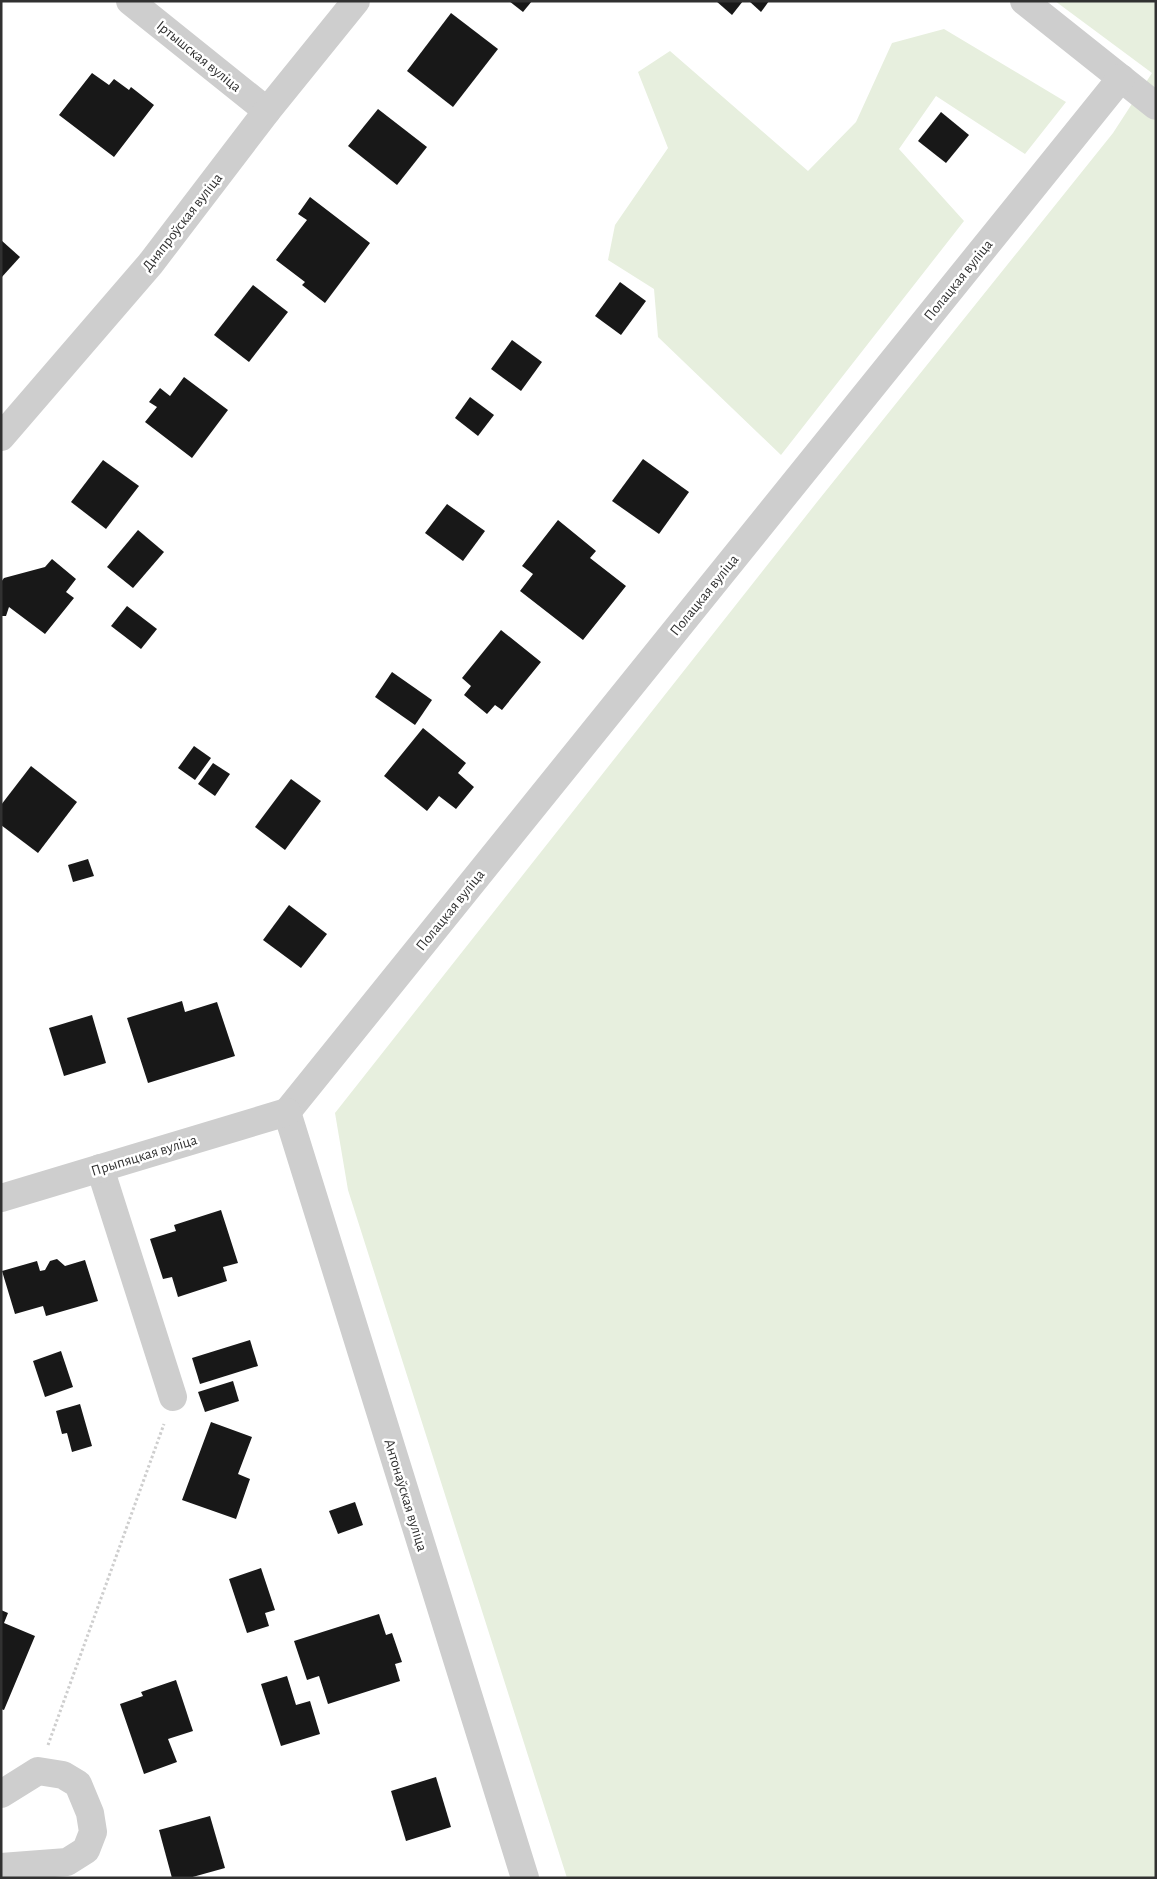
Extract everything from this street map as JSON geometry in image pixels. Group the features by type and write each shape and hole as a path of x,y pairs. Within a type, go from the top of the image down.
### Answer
{"street":[{"name":"Іртышская вуліца","path":"130,1 268,111"},
{"name":"Дняпроўская вуліца","path":"1,437 152,263 268,111 356,1"},
{"path":"1024,1 1156,106"},
{"name":"Полацкая вуліца","path":"287,1112 1121,78"},
{"name":"Прыпяцкая вуліца","path":"1,1198 287,1112"},
{"name":"Антонаўская вуліца","path":"287,1112 525,1878"},
{"path":"100,1168 174,1397"},
{"path":"1,1794 38,1771 63,1775 78,1784 90,1813 93,1832 86,1850 67,1862 1,1867"}],"path":[{"path":"38,1771 174,1397"}],"green space":[{"path":"1055,1 1156,1 1156,1878 567,1878 348,1190 335,1113 817,502 1113,133 1152,73"},
{"path":"944,29 1066,102 1025,154 936,96 899,149 964,221 781,455 658,337 654,289 608,260 615,225 668,148 638,72 670,51 808,171 856,122 892,43"}],"building":[{"path":"509,1 532,1 523,12"},
{"path":"716,1 743,1 732,15"},
{"path":"749,1 769,1 761,12"},
{"path":"451,13 498,49 453,107 407,71"},
{"path":"92,73 109,85 114,79 129,90 131,87 154,105 114,157 59,115"},
{"path":"378,109 427,147 397,185 348,146"},
{"path":"941,112 969,135 946,163 918,141"},
{"path":"310,197 370,243 325,303 302,285 305,282 276,260 307,220 298,214"},
{"path":"1,240 20,257 1,278"},
{"path":"620,282 646,301 621,335 595,316"},
{"path":"253,285 288,312 249,362 214,335"},
{"path":"512,340 542,362 521,391 491,369"},
{"path":"184,377 228,410 192,458 145,422 157,407 149,402 160,388 170,396"},
{"path":"470,397 494,415 478,436 455,418"},
{"path":"643,459 689,492 659,534 612,501"},
{"path":"103,460 139,486 106,529 71,502"},
{"path":"447,504 485,531 463,561 425,533"},
{"path":"558,520 596,551 590,558 626,586 583,640 520,591 533,574 522,566"},
{"path":"138,530 164,552 133,588 107,567"},
{"path":"52,559 76,579 66,592 74,598 45,634 9,607 6,616 1,616 1,582 4,578 45,567"},
{"path":"127,606 157,629 141,649 111,626"},
{"path":"501,630 541,662 502,710 495,705 487,714 464,695 471,686 462,678"},
{"path":"392,672 432,700 415,725 375,697"},
{"path":"423,728 466,763 458,773 474,787 456,809 439,796 427,811 384,776"},
{"path":"194,746 211,758 195,780 178,768"},
{"path":"213,763 230,774 215,796 198,784"},
{"path":"31,766 77,802 38,853 1,825 1,805"},
{"path":"291,779 321,801 285,850 255,827"},
{"path":"88,859 94,876 73,882 68,865"},
{"path":"289,905 327,934 301,968 263,940"},
{"path":"182,1001 185,1012 217,1002 235,1056 148,1083 127,1018"},
{"path":"92,1015 106,1063 64,1076 49,1028"},
{"path":"221,1210 238,1263 223,1267 227,1281 178,1297 172,1277 163,1279 150,1239 176,1231 174,1225"},
{"path":"57,1259 65,1266 85,1260 98,1301 46,1316 43,1306 15,1314 2,1271 37,1261 40,1271 45,1270 50,1261"},
{"path":"250,1340 258,1366 200,1384 192,1358"},
{"path":"61,1351 73,1387 45,1397 33,1361"},
{"path":"233,1381 239,1401 205,1412 198,1392"},
{"path":"80,1404 92,1446 72,1452 67,1433 62,1434 56,1411"},
{"path":"211,1422 252,1437 238,1474 250,1479 236,1519 182,1500"},
{"path":"355,1502 363,1525 338,1534 329,1511"},
{"path":"261,1568 275,1610 265,1613 269,1626 247,1633 229,1579"},
{"path":"1,1610 8,1613 4,1623 35,1636 4,1710 1,1709"},
{"path":"379,1614 386,1635 392,1633 402,1662 395,1664 400,1681 328,1704 319,1676 307,1680 294,1641"},
{"path":"287,1676 296,1705 310,1701 320,1734 281,1746 261,1684"},
{"path":"176,1680 193,1731 168,1739 177,1762 144,1774 120,1704 143,1696 141,1692"},
{"path":"436,1777 451,1827 406,1841 391,1791"},
{"path":"210,1816 225,1868 189,1878 172,1878 159,1830"}]}
